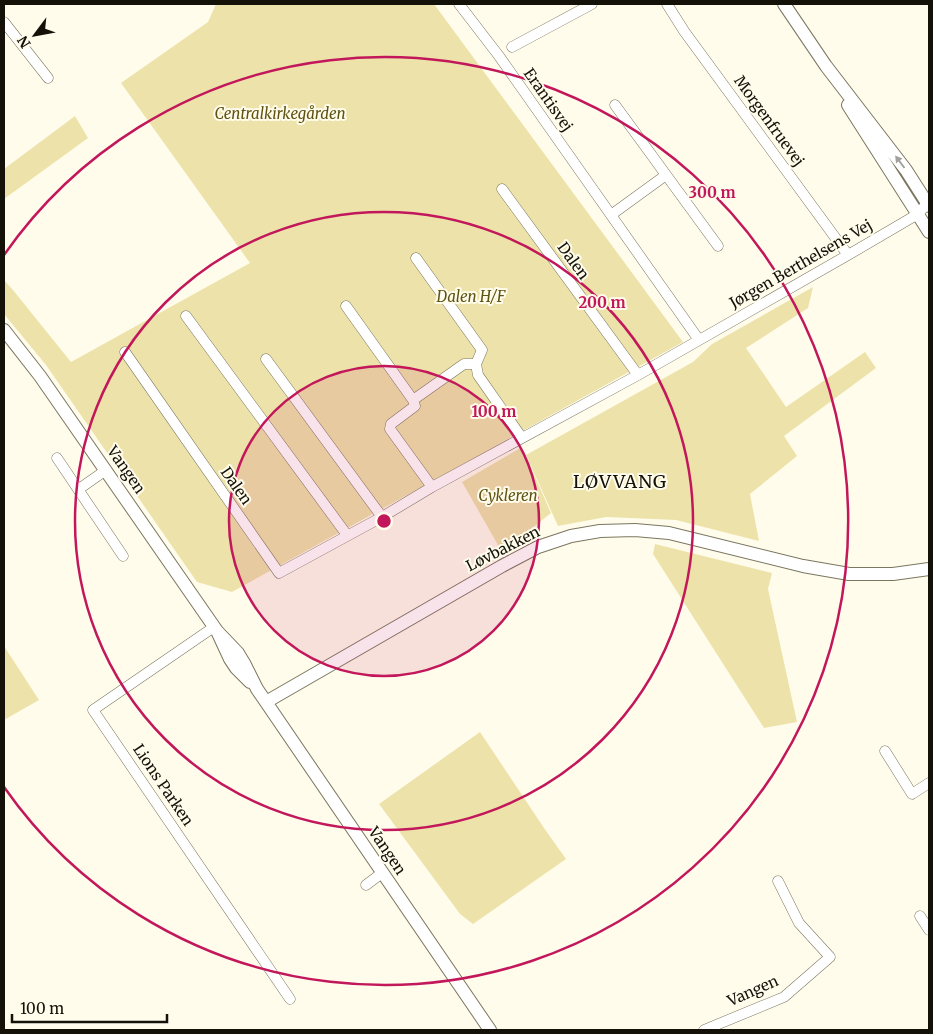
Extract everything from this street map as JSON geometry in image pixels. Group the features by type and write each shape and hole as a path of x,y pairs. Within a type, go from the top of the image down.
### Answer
{"street":[{"name":"Erantisvej","path":"459,4 499,56 699,340"},
{"path":"512,47 592,4"},
{"name":"Morgenfruevej","path":"667,4 848,255"},
{"path":"784,4 826,66 906,170 927,207 929,232"},
{"path":"4,22 48,78"},
{"path":"615,105 718,246"},
{"path":"612,215 666,175"},
{"name":"Dalen","path":"502,189 638,375"},
{"name":"Jørgen Berthelsens Vej","path":"699,340 848,255 927,207"},
{"path":"416,258 482,350 476,364 478,375 522,438"},
{"path":"346,306 413,400 415,406 390,424 390,430 432,487"},
{"path":"186,316 347,535"},
{"name":"Vangen","path":"4,330 40,376 215,629 238,653 257,689 490,1030"},
{"name":"Dalen","path":"125,352 278,573 699,340"},
{"path":"266,359 382,517"},
{"path":"413,400 464,364 476,364"},
{"path":"57,458 123,556"},
{"path":"79,489 106,470"},
{"name":"Løvbakken","path":"266,702 502,566 538,547 571,536 600,531 643,530 669,533 803,566 849,574 893,574 929,569"},
{"name":"Lions Parken","path":"215,629 93,710 290,999"},
{"path":"885,751 912,794 929,783"},
{"path":"366,885 382,873"},
{"name":"Vangen","path":"704,1030 784,997 830,957 799,923 778,881"},
{"path":"920,916 929,930"}],"green space":[{"name":"Dalen H/F","path":"216,4 434,4 683,342 232,592 197,582 46,365 4,314 4,280 71,362 250,263 121,83 208,22"},
{"path":"75,116 88,138 4,199 4,169"},
{"path":"813,287 808,308 746,348 786,407 865,352 876,368 784,436 797,456 750,494 759,541 676,520 606,517 558,526 526,455 693,362 712,344"},
{"name":"Cykleren","path":"522,447 551,513 502,552 462,482"},
{"path":"655,544 772,573 768,589 797,722 764,728 653,554"},
{"path":"4,646 39,700 4,720"},
{"path":"480,732 566,859 473,924 460,914 379,804"}],"district":[{"name":"LØVVANG","path":"620,482"}],"park label":[{"name":"Centralkirkegården","path":"280,114"}]}
